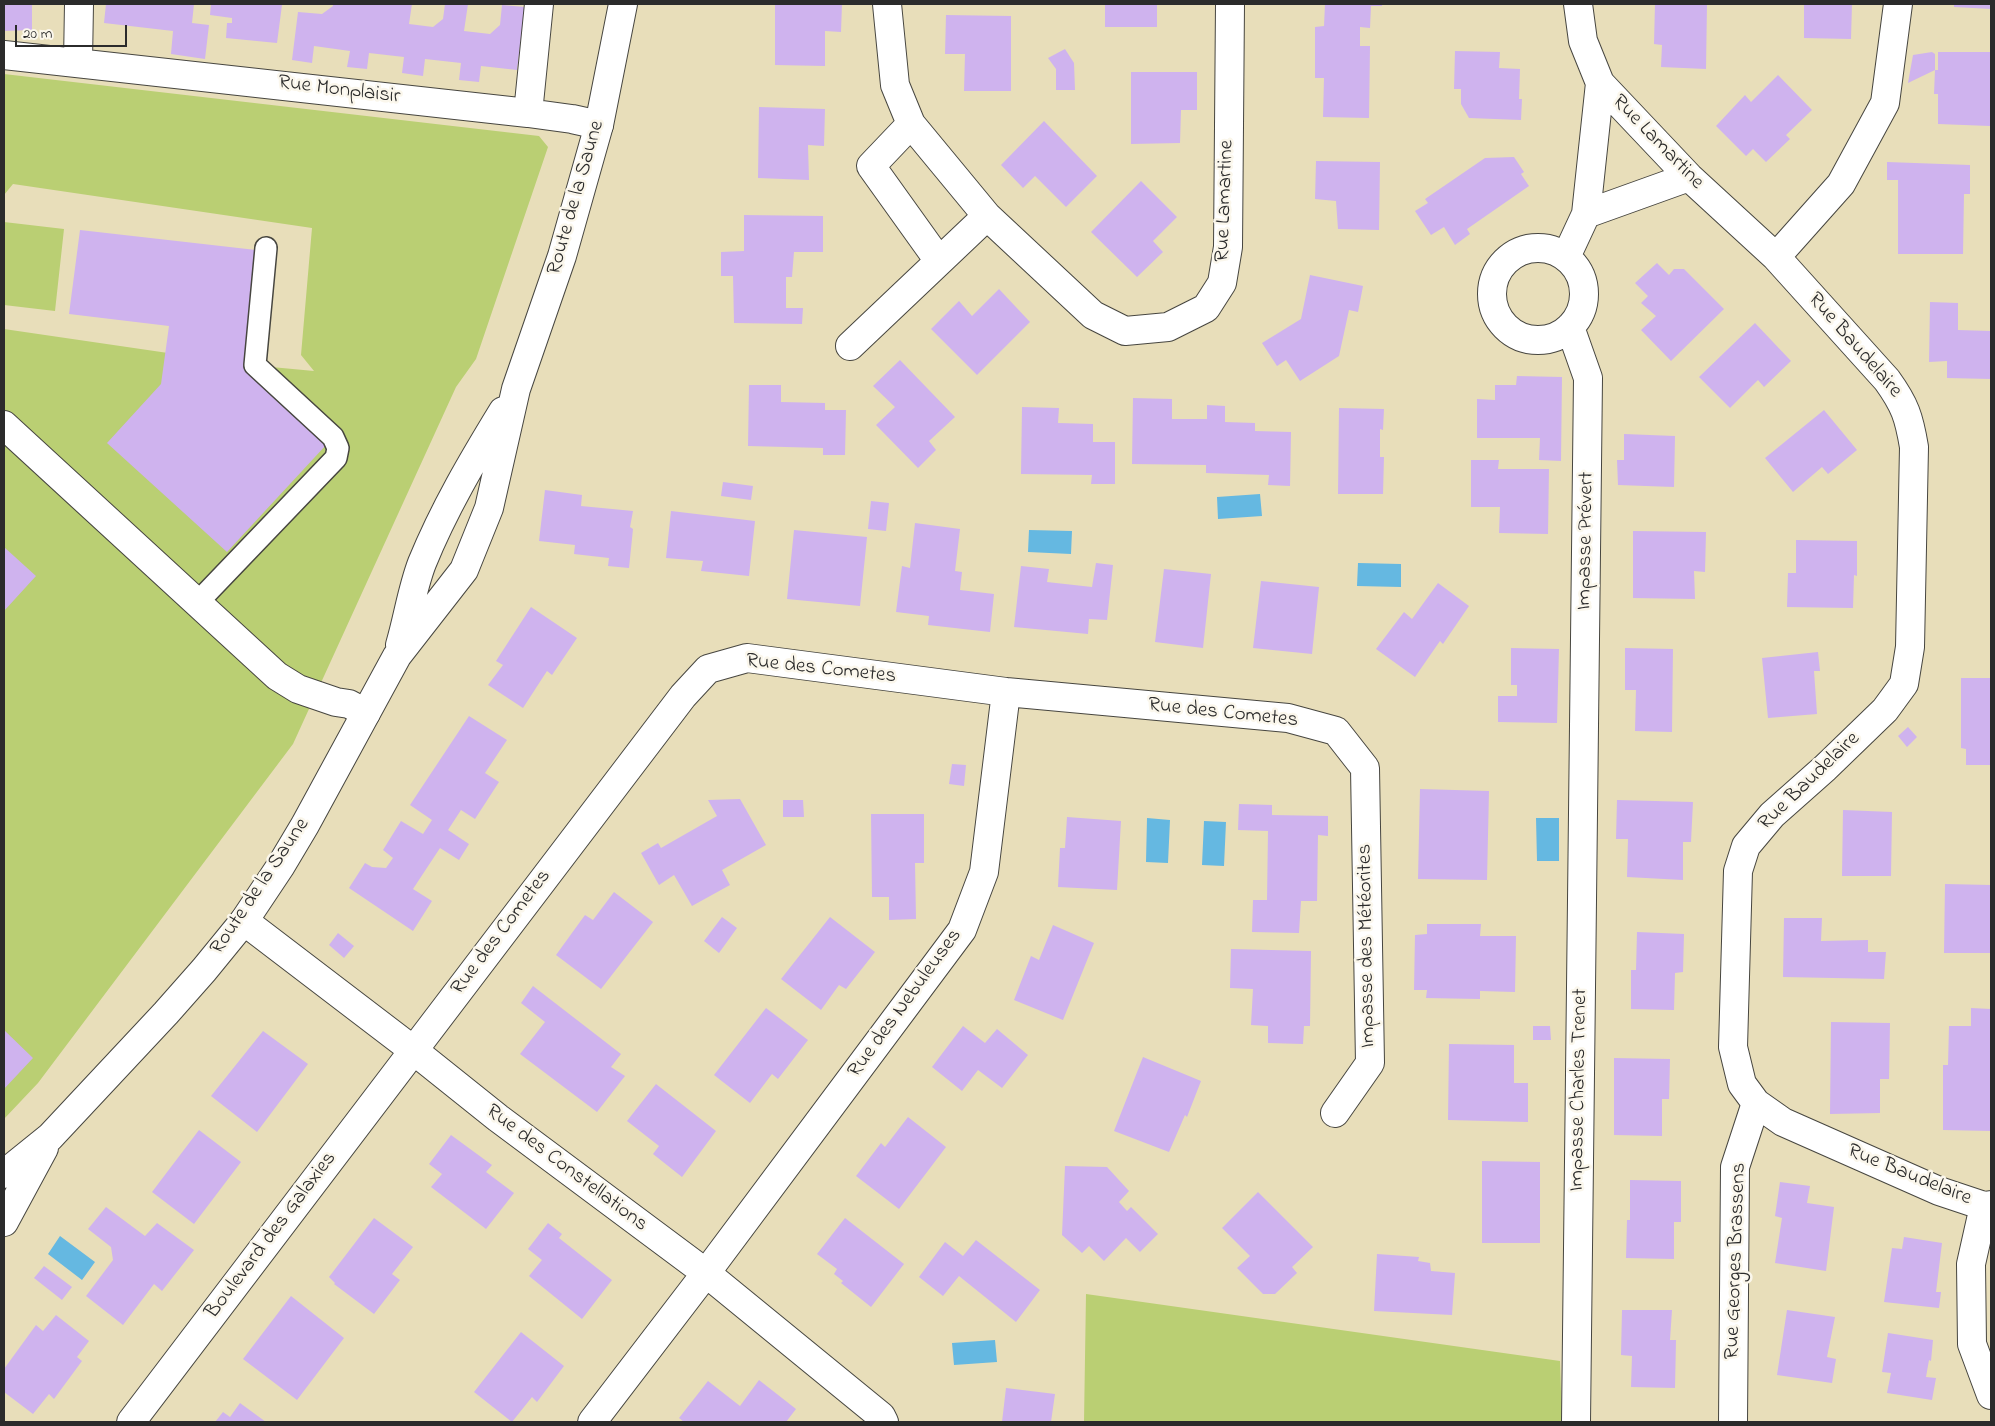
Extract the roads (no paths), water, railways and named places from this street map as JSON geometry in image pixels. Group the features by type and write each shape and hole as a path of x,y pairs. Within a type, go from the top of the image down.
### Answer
{"street":[{"path":"78,62 79,4"},
{"path":"528,113 539,4"},
{"name":"Route de la Saune","path":"4,1174 50,1137 185,992 244,921 295,842 397,656 464,570 490,508 516,389 562,256 599,125 623,4"},
{"name":"Rue Lamartine","path":"887,4 895,85 911,124 987,216 1093,315 1126,331 1168,326 1206,308 1222,282 1228,247 1230,4"},
{"name":"Rue Lamartine","path":"1578,4 1583,41 1600,83 1688,177 1776,257"},
{"path":"1776,257 1841,184 1885,103 1898,4"},
{"name":"Rue Monplaisir","path":"4,55 572,118 599,125"},
{"path":"1566,256 1586,214 1600,83"},
{"path":"911,124 872,166 939,261"},
{"path":"1586,214 1688,177"},
{"path":"850,346 987,216"},
{"path":"1535,248 1551,249 1566,256 1576,268 1583,283 1584,298 1579,314 1570,327 1557,336 1542,340 1525,338 1511,331 1500,319 1494,305 1492,289 1496,273 1506,260 1520,252 1535,248"},
{"name":"Rue Baudelaire","path":"1776,257 1887,380 1902,401 1909,419 1914,447 1910,647 1904,684 1885,710 1825,768 1772,815 1746,846 1738,871 1736,895 1733,1047 1742,1084 1756,1103 1783,1122 1940,1191 1988,1206"},
{"name":"Impasse Prévert","path":"1570,327 1588,378 1584,758"},
{"name":"Route de la Saune","path":"397,656 422,565 438,527 455,490 516,389"},
{"path":"4,425 277,676 298,688 336,702 349,704 366,713"},
{"name":"Rue des Cometes","path":"413,1050 683,696 708,669 747,658 1006,692 1288,718 1336,731 1365,768"},
{"name":"Rue des Nebuleuses","path":"592,1422 706,1273 962,930 984,872 1006,692"},
{"name":"Impasse Charles Trenet","path":"1576,1422 1584,758"},
{"name":"Impasse des Météorites","path":"1335,1113 1370,1062 1365,768"},
{"name":"Rue des Constellations","path":"244,921 413,1050 498,1118 706,1273 881,1416 884,1422"},
{"name":"Boulevard des Galaxies","path":"131,1422 413,1050"},
{"name":"Rue Georges Brassens","path":"1733,1422 1735,1167 1756,1103"},
{"name":"Route de la Saune","path":"4,1222 50,1137"},
{"path":"1988,1206 1971,1264 1972,1344 1991,1395"}],"lane":[{"path":"197,603 336,458 338,448 333,437 255,365 266,248"}],"water":[{"path":"1260,494 1262,516 1218,519 1217,497"},
{"path":"1029,530 1072,531 1071,554 1028,552"},
{"path":"1358,563 1401,564 1401,587 1357,586"},
{"path":"1147,818 1170,820 1168,863 1146,862"},
{"path":"1536,818 1559,818 1559,861 1537,861"},
{"path":"1204,821 1226,822 1224,866 1202,865"},
{"path":"60,1236 95,1262 82,1280 48,1254"},
{"path":"995,1340 997,1362 954,1365 952,1343"}]}
